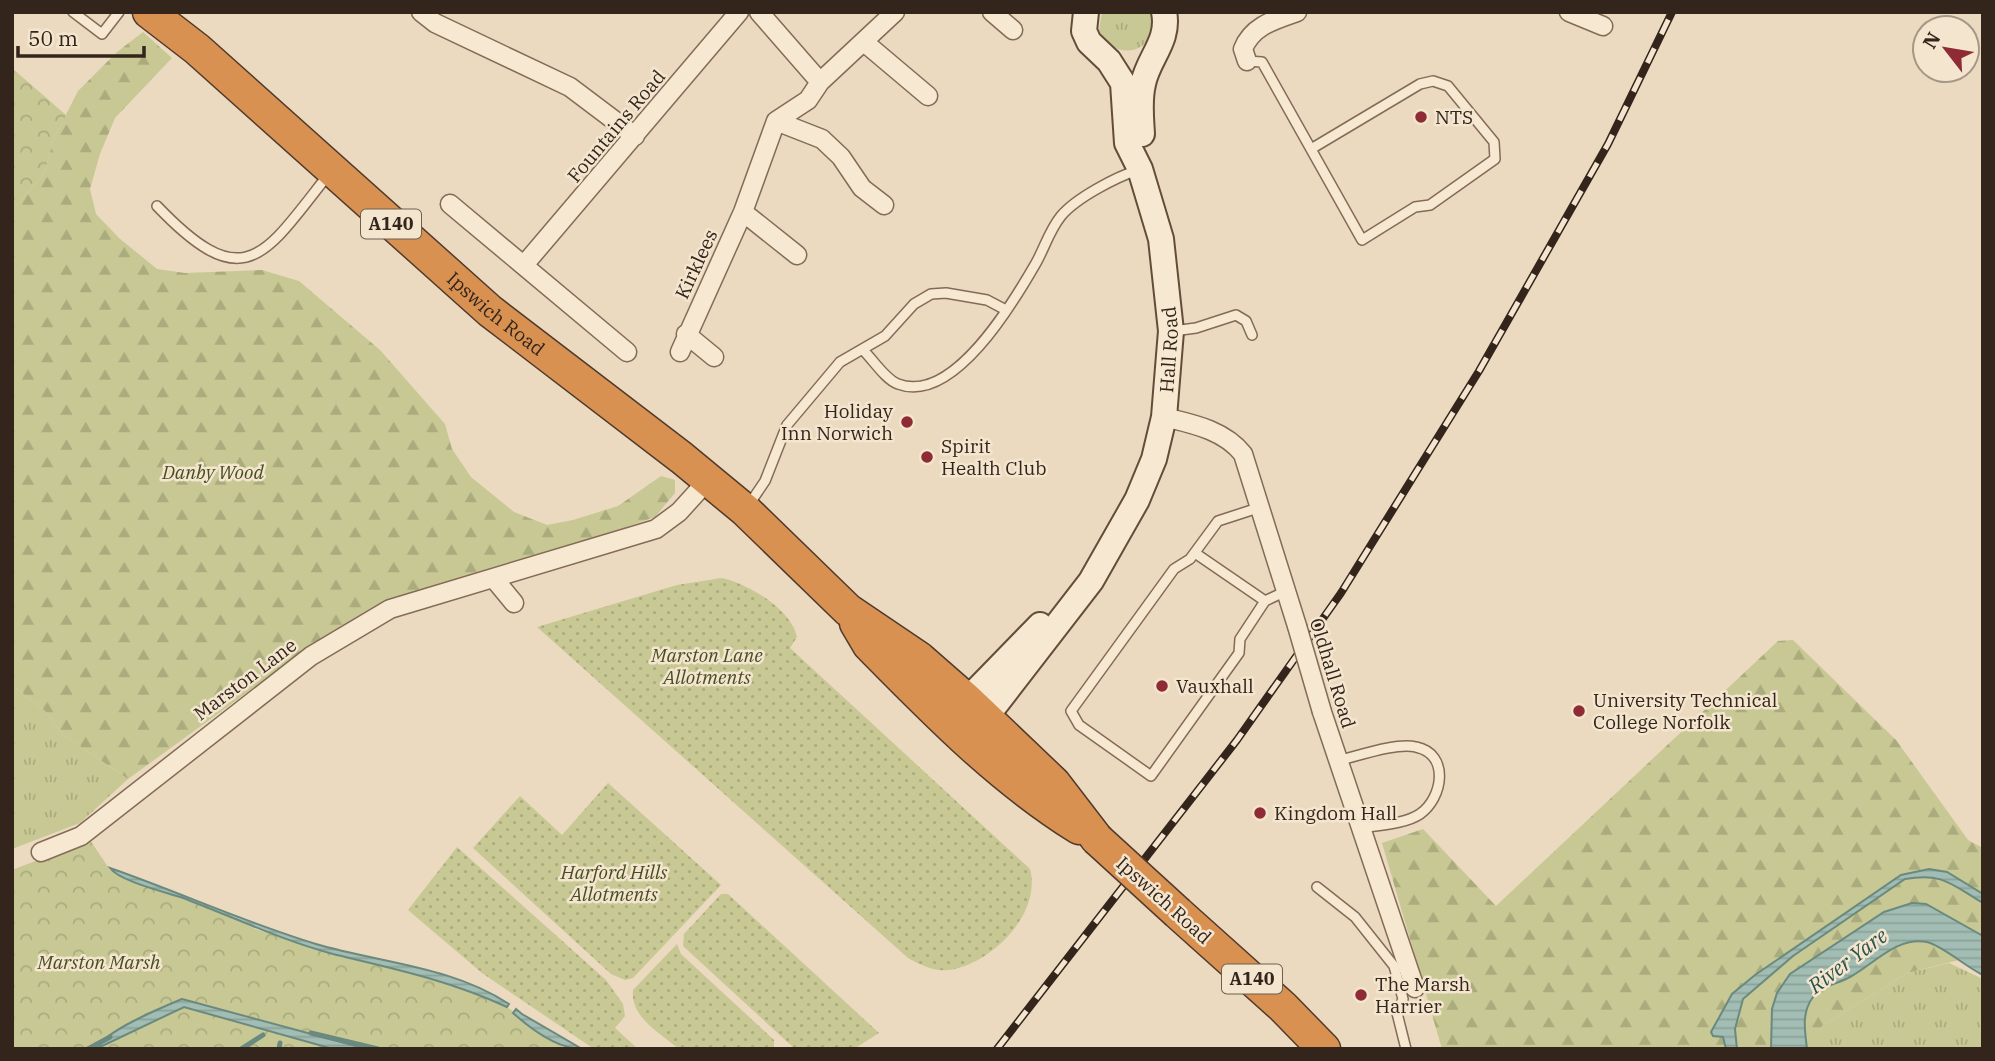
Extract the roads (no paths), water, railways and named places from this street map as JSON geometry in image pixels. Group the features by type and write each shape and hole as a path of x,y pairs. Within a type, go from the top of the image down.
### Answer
{"highway":[{"name":"Ipswich Road","path":"149,12 197,49 491,311 745,510 848,610 910,651 967,716 1043,792 1067,821 1097,839"},
{"name":"Ipswich Road","path":"967,716 1054,783 1097,839 1283,1007 1324,1049"}],"street":[{"path":"421,12 435,23 570,87 635,136"},
{"name":"Fountains Road","path":"524,265 739,12"},
{"path":"759,12 820,82"},
{"path":"776,121 808,100 820,82 895,12"},
{"path":"992,12 1013,30"},
{"name":"Hall Road","path":"1140,169 1143,82 1166,25 1164,12"},
{"path":"1247,61 1243,49 1249,34 1297,12"},
{"path":"1569,12 1604,26"},
{"name":"Hall Road","path":"967,716 1122,526 1153,459 1164,417 1171,331 1161,239 1140,169 1128,143 1123,83 1110,61 1089,42 1084,31 1085,13"},
{"path":"864,42 928,96"},
{"path":"1110,61 1130,64 1157,52"},
{"path":"776,121 822,139 841,157 862,188 884,205"},
{"name":"Kirklees","path":"676,358 743,212 776,121"},
{"path":"450,204 627,352"},
{"path":"743,212 797,255"},
{"path":"686,334 719,361"},
{"name":"Oldhall Road","path":"1164,417 1196,424 1234,443 1243,454 1322,712 1415,988"},
{"name":"Marston Lane","path":"41,852 81,835 213,729 334,640 390,609 495,580 656,529 679,512 708,480"},
{"path":"495,580 514,603"}],"lane":[{"path":"73,12 102,34 119,12"},
{"path":"1247,61 1262,62 1362,240 1415,206 1430,205 1495,159 1494,142 1483,127 1448,86 1433,80 1420,84 1311,149"},
{"path":"864,351 895,384 918,389 954,373 1006,310 1037,261 1047,236 1063,213 1118,176 1140,169"},
{"path":"157,206 208,251 232,260 256,256 275,241 331,171"},
{"path":"745,510 765,481 787,425 840,362 885,337 914,304 932,294 946,292 987,300 1006,310"},
{"path":"1171,331 1189,329 1236,315 1246,321 1252,335"},
{"path":"1261,507 1218,521 1195,553 1174,569 1070,711 1079,725 1152,776 1239,653 1240,639 1265,601 1286,592"},
{"path":"1195,553 1265,601"},
{"path":"1338,761 1408,746 1431,753 1438,764 1441,779 1436,793 1419,814 1362,828"},
{"path":"1317,887 1355,917 1394,966 1403,999 1397,1013 1406,1049"}],"water":[{"path":"110,868 290,936 464,981 509,1004 507,1007 442,982 295,942 183,898 132,882"},
{"path":"1929,869 1947,872 1983,894 1983,903 1938,879 1905,879 1793,956 1743,999 1735,1029 1737,1049 1726,1049 1723,1037 1713,1036 1711,1032 1732,994 1755,975 1901,875"},
{"name":"River Yare","path":"1912,903 1926,904 1983,936 1983,975 1933,944 1916,941 1906,943 1886,952 1850,977 1830,985 1813,997 1805,1016 1807,1049 1771,1049 1772,1009 1777,993 1790,974 1884,912"},
{"path":"182,999 367,1049 333,1049 184,1007 98,1048 122,1027"},
{"path":"516,1009 582,1049 564,1046 545,1037 513,1013"}],"waterway":[{"path":"311,1033 378,1049"},
{"path":"241,1049 263,1035"},
{"path":"88,1049 110,1037"},
{"path":"279,1049 280,1043"}],"railway":[{"path":"997,1049 1237,740 1341,593 1479,371 1608,144 1672,12"}],"place":[{"name":"NTS","path":"1421,117"},
{"name":"Holiday Inn Norwich","path":"907,422"},
{"name":"Spirit Health Club","path":"927,457"},
{"name":"Vauxhall","path":"1162,686"},
{"name":"University Technical College Norfolk","path":"1579,711"},
{"name":"Kingdom Hall","path":"1260,813"},
{"name":"The Marsh Harrier","path":"1361,995"}],"park label":[{"name":"Danby Wood","path":"213,472"},
{"name":"Marston Lane Allotments","path":"707,666"},
{"name":"Harford Hills Allotments","path":"614,883"},
{"name":"Marston Marsh","path":"99,962"}]}
